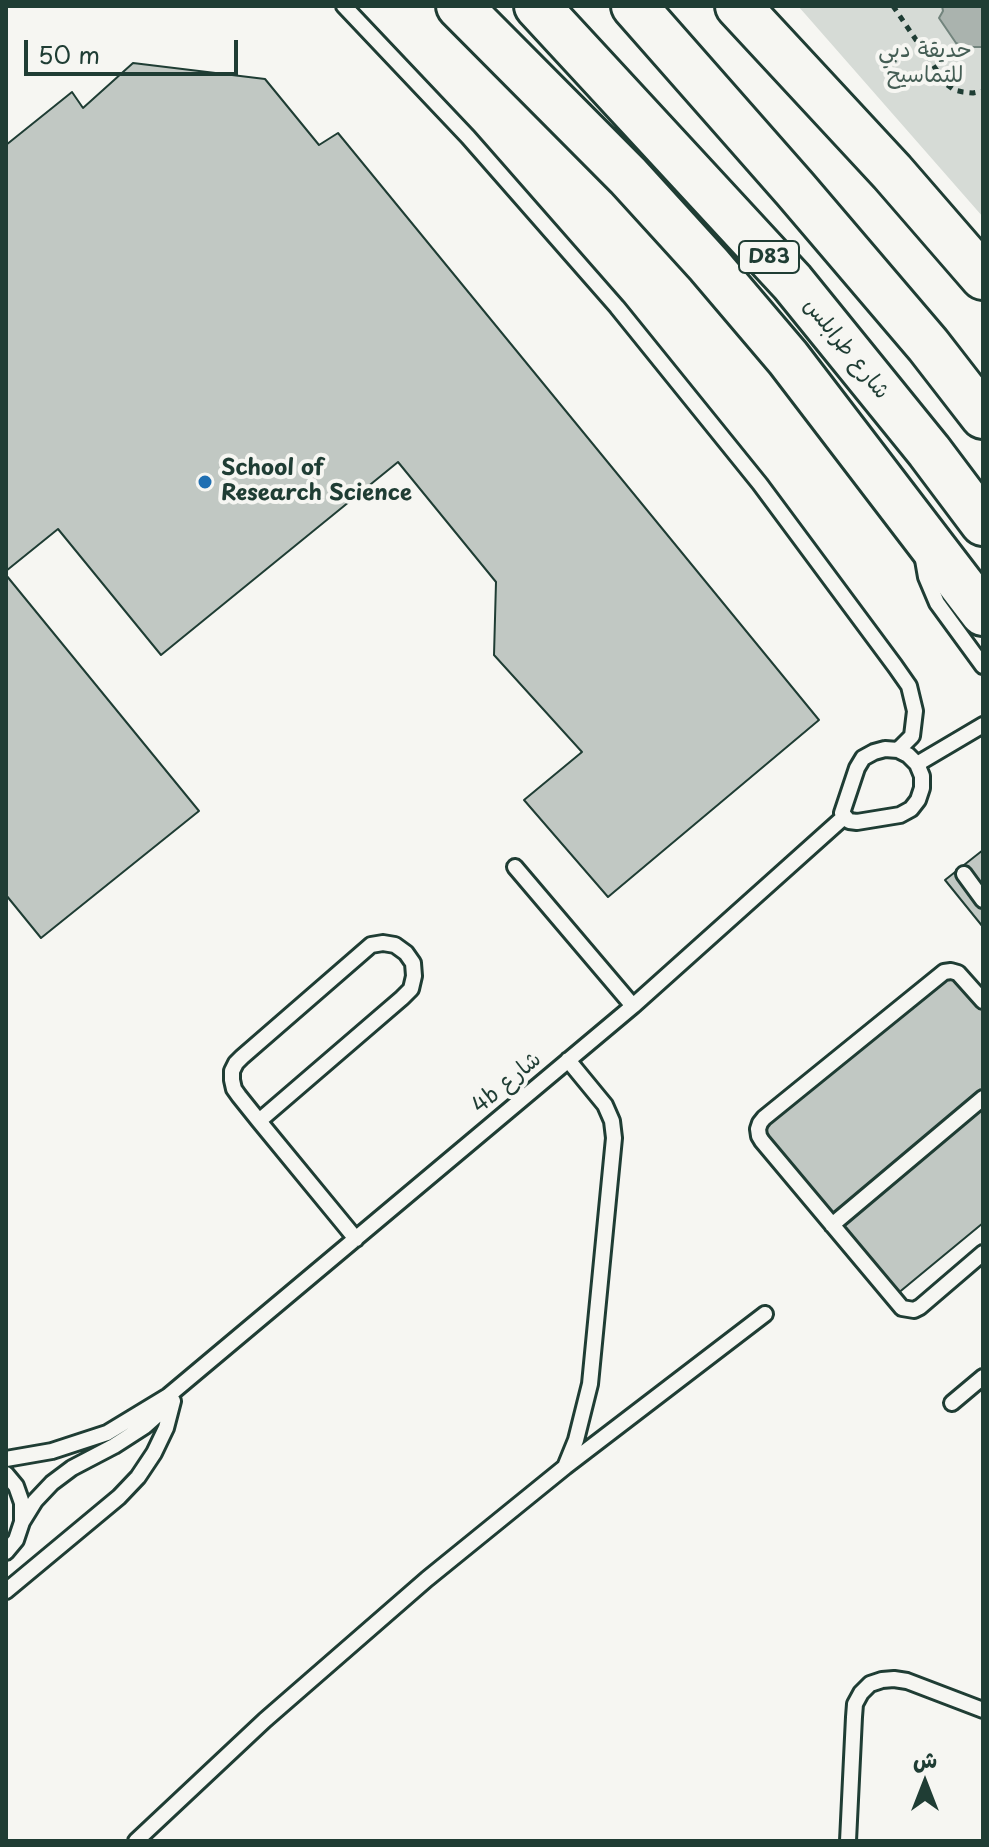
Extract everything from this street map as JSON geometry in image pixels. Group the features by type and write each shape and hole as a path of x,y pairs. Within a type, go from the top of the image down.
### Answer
{"highway":[{"path":"459,6 628,176 709,265 788,358 983,613"},
{"name":"شارع طرابلس","path":"537,6 792,282 983,523"},
{"name":"D83","path":"634,6 928,345 983,416"},
{"path":"738,6 892,172 983,277"}],"lane":[{"path":"344,6 468,137 617,307 760,484 909,686 915,711 912,736 898,750"},
{"path":"920,530 923,564 930,591 983,666"},
{"path":"917,764 983,725"},
{"path":"885,749 898,750 917,764 922,776 922,788 911,809 900,815 857,822 844,817 844,806 853,777 863,758 885,749"},
{"name":"4b شارع","path":"6,1459 52,1451 107,1433 168,1396 633,1006 844,817"},
{"path":"515,867 633,1006"},
{"path":"964,874 983,900"},
{"path":"259,1121 411,989 413,963 406,953 395,945 371,945 236,1063 232,1071 234,1089 259,1121 356,1239"},
{"path":"983,1001 958,973 944,972 760,1123 759,1136 898,1304 908,1310 920,1307 983,1253"},
{"path":"565,1467 580,1426 590,1384 614,1138 612,1121 605,1105 568,1060"},
{"path":"832,1225 983,1098"},
{"path":"136,1841 265,1720 415,1589 565,1467 765,1314"},
{"name":"4b شارع","path":"6,1552 16,1540 22,1522 35,1501 52,1483 145,1426 173,1401 193,1375"},
{"path":"952,1403 983,1377"},
{"path":"6,1591 119,1497 138,1477 166,1428 173,1401"},
{"path":"6,1474 16,1486 22,1503 22,1522"},
{"path":"848,1841 855,1704 870,1684 894,1679 907,1681 983,1710"}],"path":[{"path":"893,6 946,84 963,92 983,91"}],"green space":[{"name":"حديقة دبي للتماسيح","path":"798,6 983,6 983,217 806,15"}],"shaded area":[{"path":"942,6 983,6 983,47 965,47 956,43 939,18"}],"building":[{"path":"133,63 265,79 319,145 338,133 819,720 608,897 524,800 582,752 494,655 496,582 398,462 161,655 58,529 6,571 6,145 72,92 83,108"},
{"path":"6,575 199,811 41,938 6,895"},
{"path":"983,850 983,927 945,880"},
{"path":"949,970 983,1011 983,1223 891,1299 752,1132"}],"place":[{"name":"School of Research Science","path":"205,482"}]}
